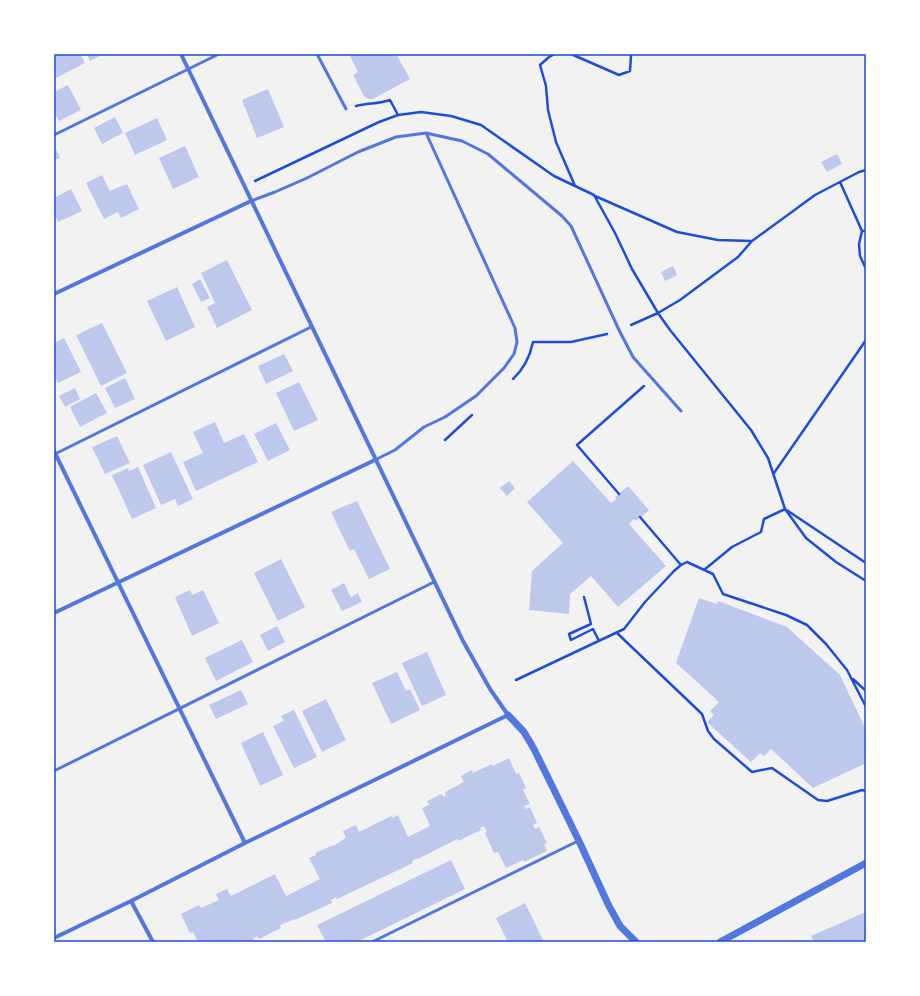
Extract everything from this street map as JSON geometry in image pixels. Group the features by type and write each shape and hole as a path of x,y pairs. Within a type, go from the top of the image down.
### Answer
{"street":[{"path":"181,54 463,641 490,689 508,715 524,732 534,749 580,841 608,904 620,926 636,942"},
{"path":"54,294 251,201"},
{"path":"54,453 245,843"},
{"path":"54,613 375,460"},
{"path":"54,938 508,715"},
{"path":"720,942 866,863"},
{"path":"131,901 152,942"}],"lane":[{"path":"54,135 219,54"},
{"path":"317,54 346,109"},
{"path":"251,201 281,189 358,152 396,137 426,133 462,142 488,154 562,216 570,226 619,330 634,357 681,411"},
{"path":"375,460 395,450 424,427 445,417 476,396 504,368 514,354 517,342 515,328 426,133"},
{"path":"54,453 312,326"},
{"path":"54,771 434,582"},
{"path":"372,942 580,841"}],"path":[{"path":"554,54 549,56 540,65 546,86 548,110 556,142 576,187"},
{"path":"571,54 620,75 630,71 632,56 630,54"},
{"path":"346,109 390,100 398,115"},
{"path":"631,325 658,313 680,300 738,257 752,241 815,195 859,172 866,170"},
{"path":"840,182 862,231 859,244 860,256 866,269"},
{"path":"594,195 677,232 718,240 752,241"},
{"path":"511,380 524,367 531,353 533,342 571,342 607,334"},
{"path":"774,473 866,340"},
{"path":"619,494 577,445 653,379"},
{"path":"445,440 472,415"},
{"path":"704,570 732,547 761,532 764,519 785,509 866,563"},
{"path":"640,517 681,565"},
{"path":"516,680 624,629 645,602 681,565 687,562 713,574 723,594 786,615 807,625 826,644 847,670 866,707"},
{"path":"584,597 591,624 569,634 571,640 593,630 599,641"},
{"path":"617,633 702,714 708,731 714,739 752,772 772,768 818,800 828,801 862,790 866,791"},
{"path":"852,679 866,691"}],"building":[{"path":"54,54 80,54 85,63 54,79"},
{"path":"87,54 104,54 90,61"},
{"path":"349,54 396,54 410,79 373,99 368,99 364,96 353,75 358,72"},
{"path":"68,85 81,110 59,121 54,112 54,92"},
{"path":"268,89 284,127 257,138 242,100"},
{"path":"115,117 123,133 102,144 94,128"},
{"path":"157,118 167,140 135,155 125,133"},
{"path":"54,144 60,158 54,160"},
{"path":"185,146 199,177 173,189 159,158"},
{"path":"837,154 842,164 827,172 821,162"},
{"path":"102,175 110,191 127,184 139,209 121,218 118,212 104,219 86,183"},
{"path":"71,189 82,211 58,222 54,214 54,198"},
{"path":"227,260 252,310 217,328 207,307 215,303 201,273"},
{"path":"673,266 677,275 665,281 661,272"},
{"path":"200,279 210,298 201,302 192,284"},
{"path":"177,287 195,327 166,341 147,301"},
{"path":"102,323 127,373 101,386 76,335"},
{"path":"64,338 81,372 58,383 54,375 54,343"},
{"path":"284,354 293,371 266,384 258,366"},
{"path":"125,378 135,399 115,408 105,388"},
{"path":"299,382 318,420 294,431 276,393"},
{"path":"75,388 80,399 65,407 59,396"},
{"path":"96,393 107,413 80,427 70,407"},
{"path":"215,422 224,443 244,434 258,462 196,491 183,462 203,453 193,432"},
{"path":"276,423 290,450 268,461 254,434"},
{"path":"117,436 130,463 105,474 92,447"},
{"path":"171,452 193,499 178,506 175,499 161,505 143,465"},
{"path":"573,461 611,503 616,499 615,497 628,486 649,510 636,521 634,519 629,524 666,566 618,607 591,576 570,594 569,614 529,610 532,571 563,543 527,502"},
{"path":"138,467 156,508 132,519 112,475 128,468 129,471"},
{"path":"509,481 515,488 507,496 500,488"},
{"path":"357,501 390,569 369,579 354,549 350,551 331,512"},
{"path":"281,559 305,607 278,621 254,573"},
{"path":"344,583 351,597 358,593 362,602 342,611 331,590"},
{"path":"190,590 192,595 203,590 219,623 192,636 175,597"},
{"path":"699,598 717,604 718,601 787,627 840,675 866,730 866,763 813,788 771,749 764,756 760,753 751,762 707,722 714,715 710,711 719,702 676,663"},
{"path":"277,626 285,642 268,651 260,635"},
{"path":"242,640 253,662 216,681 205,658"},
{"path":"427,652 446,695 422,706 402,663"},
{"path":"397,672 406,691 410,689 420,710 391,724 372,683"},
{"path":"241,690 248,704 216,719 209,705"},
{"path":"326,699 346,740 322,752 302,711"},
{"path":"294,710 317,757 294,768 273,726 284,721 281,716"},
{"path":"263,732 283,775 260,786 241,743"},
{"path":"509,758 516,774 519,773 526,788 523,790 530,804 524,806 526,809 530,807 537,823 533,825 535,829 539,827 547,843 544,844 547,851 524,862 523,860 506,868 498,852 494,853 485,833 487,832 484,826 480,828 481,830 458,841 457,839 418,859 417,858 412,861 413,863 337,899 336,897 331,900 332,903 295,920 280,925 281,928 259,939 257,936 253,939 254,942 198,942 193,932 190,933 181,914 199,905 201,908 219,900 216,894 227,889 231,896 275,874 286,896 320,879 309,858 316,855 315,853 333,846 346,838 343,831 356,825 359,832 391,816 392,818 398,815 408,837 430,826 422,808 429,805 427,801 442,794 443,797 446,795 445,792 464,782 461,776 472,770 473,773 492,764 493,766"},
{"path":"451,860 465,889 357,942 326,942 317,925"},
{"path":"525,903 544,942 508,942 496,918"},
{"path":"866,912 866,942 814,942 811,936"}]}
